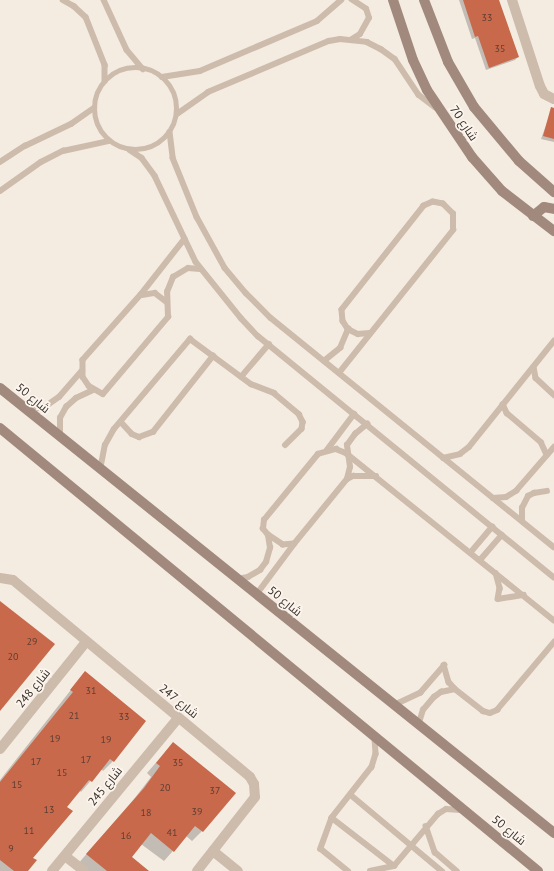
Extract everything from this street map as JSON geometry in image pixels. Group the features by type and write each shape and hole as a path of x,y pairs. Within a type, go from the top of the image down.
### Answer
{"main road":[{"name":"شارع 70","path":"393,0 412,60 440,110 472,157 502,191 532,216 554,231"},
{"name":"شارع 70","path":"424,0 448,62 474,107 519,161 554,192"},
{"path":"532,216 544,207 554,209"},
{"name":"شارع 50","path":"0,388 418,726 554,833"},
{"name":"شارع 50","path":"0,428 375,739 538,871"}],"street":[{"path":"512,0 540,86 544,94 554,99"},
{"name":"شارع 247","path":"0,578 13,580 86,642 250,776 254,784 255,797 196,871"},
{"name":"شارع 248","path":"0,749 86,642"},
{"name":"شارع 245","path":"52,871 178,718"},
{"path":"213,851 238,871"},
{"path":"65,856 84,871"}],"lane":[{"path":"63,0 74,6 86,17 106,65 105,81"},
{"path":"104,0 127,50 143,69 162,77 174,93 177,114 170,132 153,147 130,150"},
{"path":"162,77 200,71 317,21 341,0"},
{"path":"352,0 366,9 369,18 360,34 352,39"},
{"path":"177,114 208,92 329,40 352,39 367,42 395,59 419,95 440,110"},
{"path":"143,69 119,72 105,81 98,92 94,108 98,126 109,141 130,150 142,158 155,176 200,269 226,302 269,344 554,577"},
{"path":"0,162 25,146 71,124 94,108"},
{"path":"170,132 173,158 197,217 225,268 246,293 271,318 554,547"},
{"path":"0,191 41,162 63,151 109,141"},
{"path":"339,373 369,333 453,230 453,214 443,204 433,202 424,206 342,310 343,321 348,330 358,334 369,333"},
{"path":"185,239 142,295 83,360 82,371 85,382 93,390 103,394 168,317 167,292 173,277 188,268 200,269"},
{"path":"142,295 155,293 163,296 168,304"},
{"path":"324,361 340,348 348,330"},
{"path":"100,470 105,445 120,422 188,340 252,384 274,393 299,414 303,422 302,429 286,445"},
{"path":"443,458 454,456 465,451 554,341"},
{"path":"242,377 269,344"},
{"path":"120,422 139,438 153,432 213,356"},
{"path":"534,366 536,378 554,395"},
{"path":"28,411 46,406 59,397 82,371"},
{"path":"60,437 60,418 66,407 76,398 93,390"},
{"path":"503,404 507,413 541,442 547,455"},
{"path":"327,450 354,414"},
{"path":"347,479 350,462 346,453 350,440 367,424"},
{"path":"493,498 506,497 516,490 554,446"},
{"path":"294,544 283,545 268,535 263,529 264,520 318,454 327,450 336,449 346,453 376,476 524,594 554,620"},
{"path":"256,595 294,544 347,479 353,476 376,476"},
{"path":"522,521 522,508 528,496 534,493 547,491"},
{"path":"471,552 492,527"},
{"path":"235,579 248,577 260,570 266,562 270,548 268,535"},
{"path":"480,560 502,535"},
{"path":"496,572 500,588 498,599 524,594"},
{"path":"392,705 408,700 420,693 444,665 449,682 455,689 483,711 497,710 554,642"},
{"path":"418,726 423,710 431,700 441,692 455,689"},
{"path":"348,871 322,851 321,846 332,818 375,762 375,739"},
{"path":"351,795 442,871"},
{"path":"370,871 394,866 426,826 446,809 464,811"},
{"path":"332,818 394,866"},
{"path":"426,826 435,852 457,871"}],"building":[{"path":"463,0 499,0 519,57 489,68 478,36 475,37"},
{"path":"551,107 554,108 554,139 543,136"},
{"path":"0,601 55,644 0,711"},
{"path":"85,671 146,721 114,762 110,759 92,782 89,780 67,807 73,811 33,858 37,860 28,871 14,871 0,860 0,782 73,692 70,690"},
{"path":"173,742 236,793 203,832 195,826 174,852 151,833 132,857 149,871 107,871 86,854 144,788 160,766 156,763"}]}
